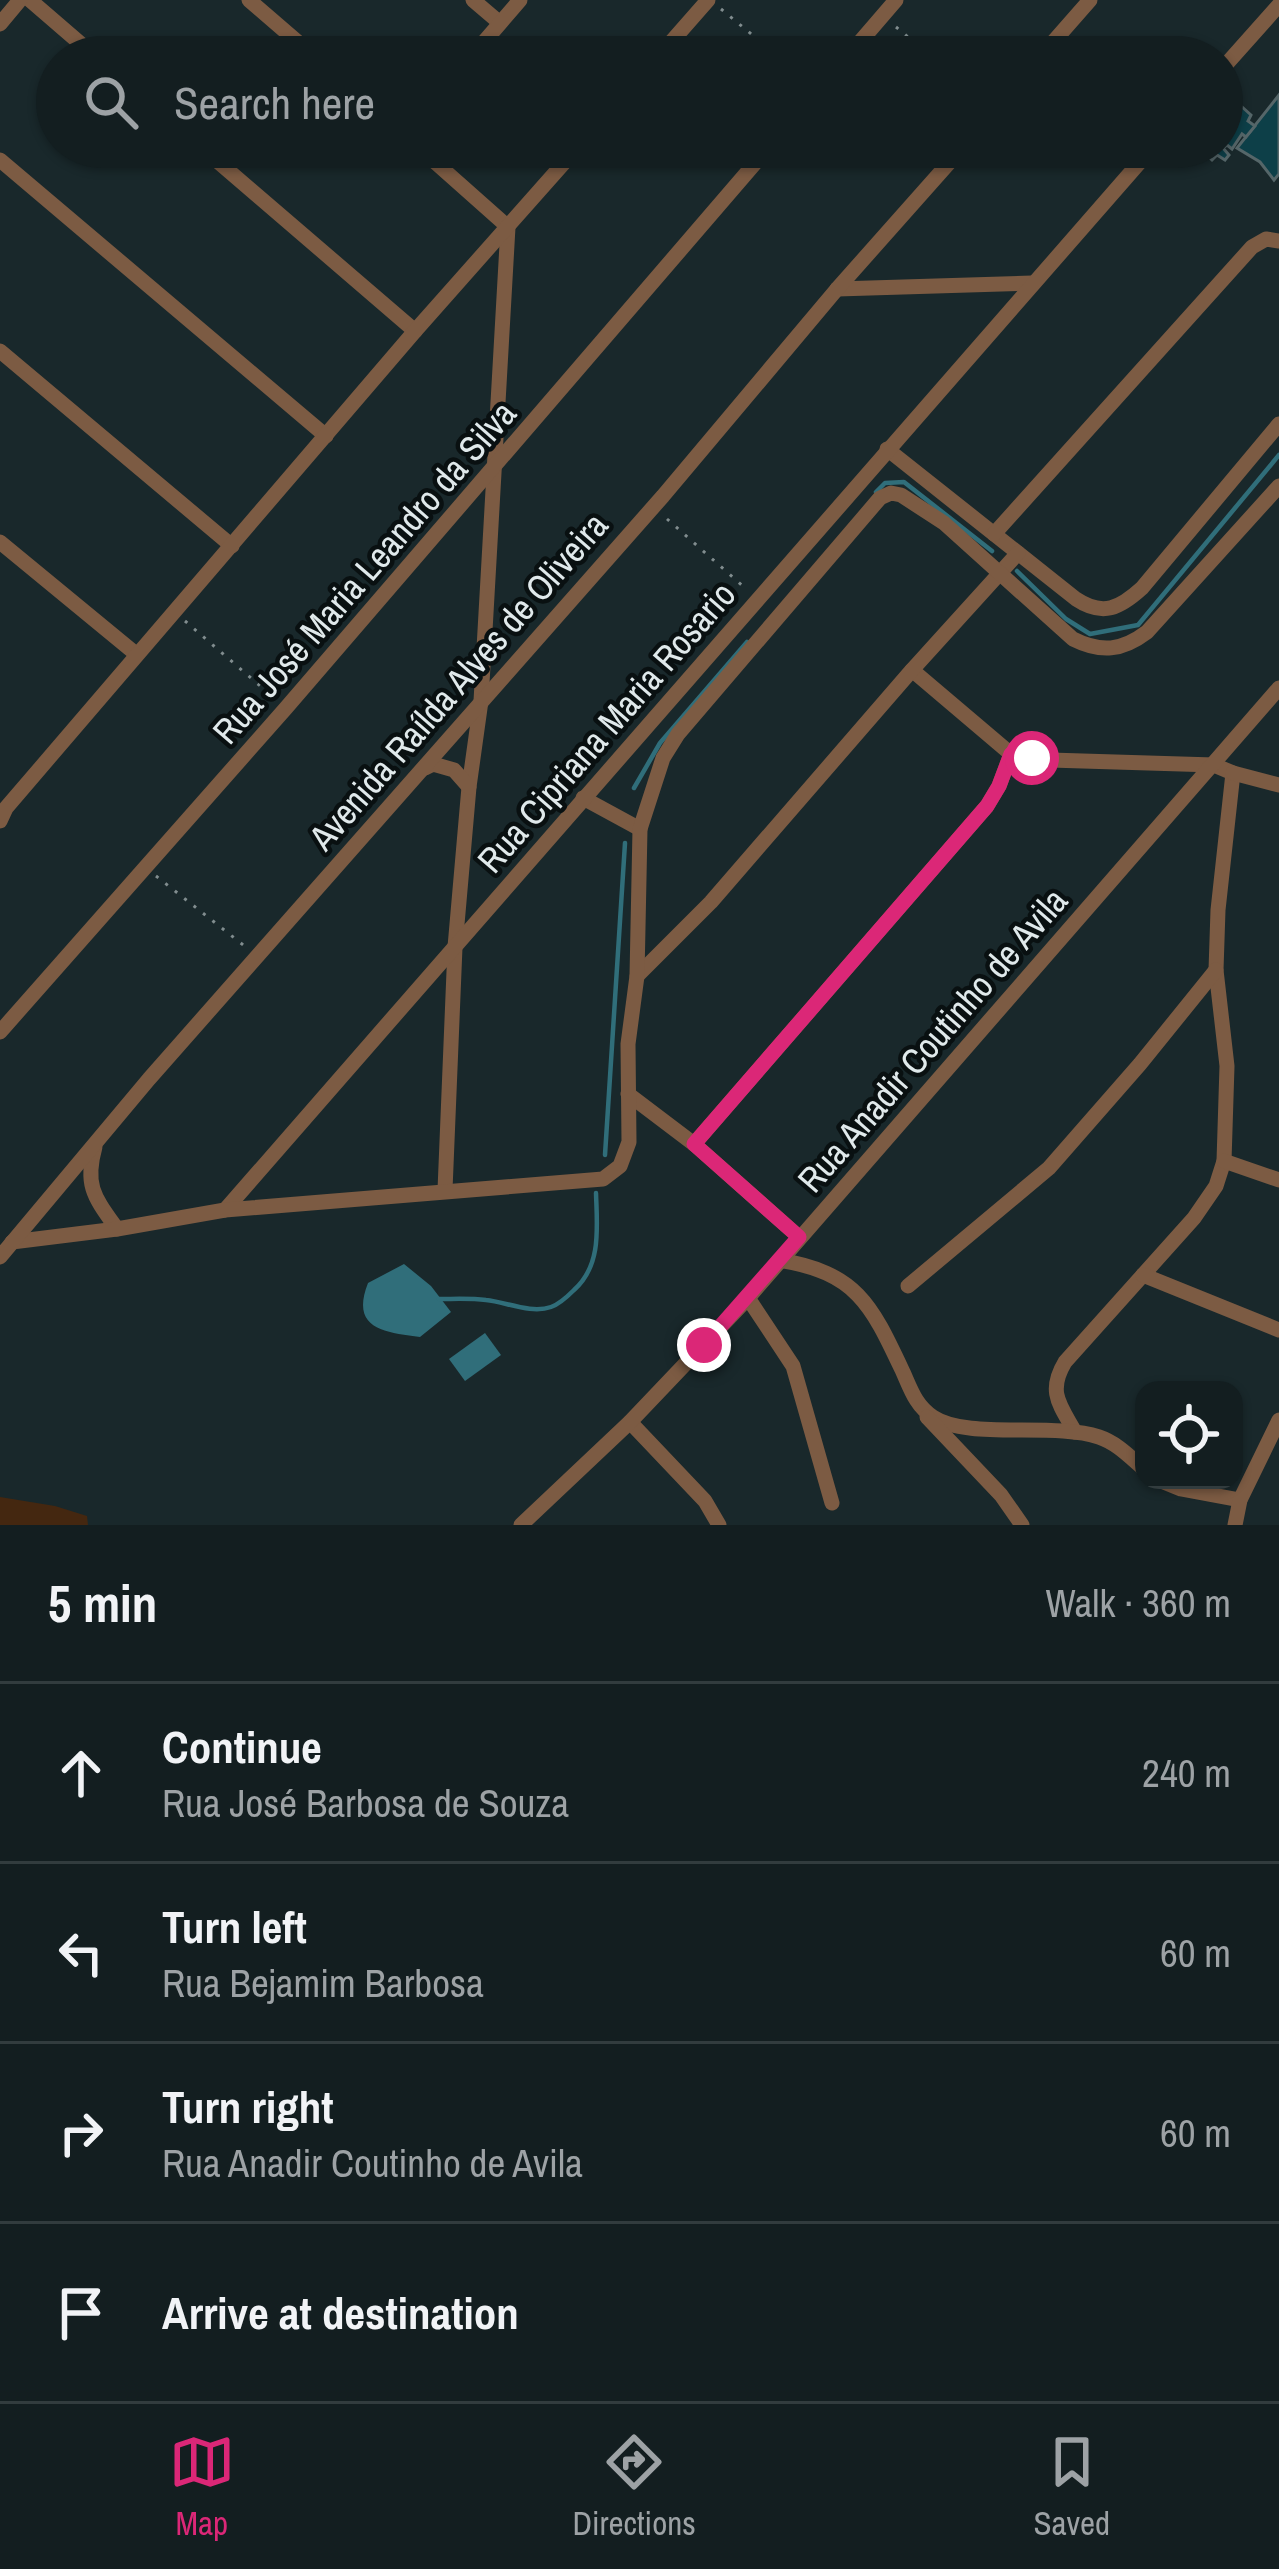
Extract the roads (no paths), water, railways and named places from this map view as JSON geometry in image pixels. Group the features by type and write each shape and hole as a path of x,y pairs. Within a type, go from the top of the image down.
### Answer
{"street":[{"path":"0,24 20,0"},
{"path":"29,0 71,36"},
{"path":"249,0 291,36"},
{"path":"473,0 500,23"},
{"path":"489,36 520,0"},
{"path":"677,36 709,0"},
{"path":"865,36 896,0"},
{"path":"1058,36 1090,0"},
{"path":"1243,45 1279,4"},
{"path":"0,160 326,436"},
{"path":"225,168 415,332"},
{"path":"442,168 508,227"},
{"path":"0,821 136,654 560,168"},
{"name":"Rua José Maria Leandro da Silva","path":"0,1032 751,168"},
{"name":"Avenida Raílda Alves de Oliveira","path":"0,1256 944,168"},
{"name":"Rua Cipriana Maria Rosario","path":"225,1210 1134,168"},
{"path":"445,1190 455,947 481,700 508,227"},
{"path":"994,534 1252,247 1266,239 1279,241"},
{"path":"837,289 1032,283"},
{"path":"0,351 232,546"},
{"path":"887,449 1090,608 1110,610 1142,588 1279,424"},
{"path":"12,1242 225,1210 603,1179 620,1166 630,1131 628,1043 637,976 640,829 663,758 678,734 880,498 891,493 910,499 944,523 1073,639 1087,646 1118,649 1147,632 1279,485"},
{"path":"0,542 136,654"},
{"path":"637,976 711,902 1018,553"},
{"path":"912,670 1011,754 1050,760 1214,765 1279,785"},
{"name":"Rua Anadir Coutinho de Avila","path":"520,1525 630,1422 748,1298 1279,688"},
{"path":"694,1144 987,806 1011,754"},
{"path":"423,769 433,764 445,766 469,787"},
{"path":"1075,1432 1056,1396 1059,1372 1194,1218 1216,1186 1223,1161 1227,1066 1216,970 1217,910 1232,773"},
{"path":"584,798 640,829"},
{"path":"908,1286 1049,1168 1216,970"},
{"path":"628,1094 694,1144 799,1237"},
{"path":"98,1138 89,1167 90,1185 117,1229"},
{"path":"1223,1161 1279,1180"},
{"path":"779,1260 811,1265 837,1276 864,1302 918,1405 1022,1525"},
{"path":"1143,1274 1279,1330"},
{"path":"748,1298 793,1366 832,1503"},
{"path":"918,1405 959,1428 1098,1436 1135,1461"},
{"path":"1235,1525 1240,1500 1279,1420"},
{"path":"630,1422 705,1501 719,1525"},
{"path":"1181,1489 1240,1500"}],"water":[{"path":"404,1264 431,1286 451,1312 420,1337 383,1330 363,1310 368,1283"},
{"path":"485,1333 501,1355 465,1381 449,1359"}],"waterway":[{"path":"1017,571 1066,619 1090,634 1138,625 1279,455"},
{"path":"876,492 885,483 904,482 992,551"},
{"path":"634,788 660,743 747,642"},
{"path":"605,1155 625,843"},
{"path":"439,1299 486,1300 535,1309 561,1302 583,1280 594,1257 596,1193"}]}
